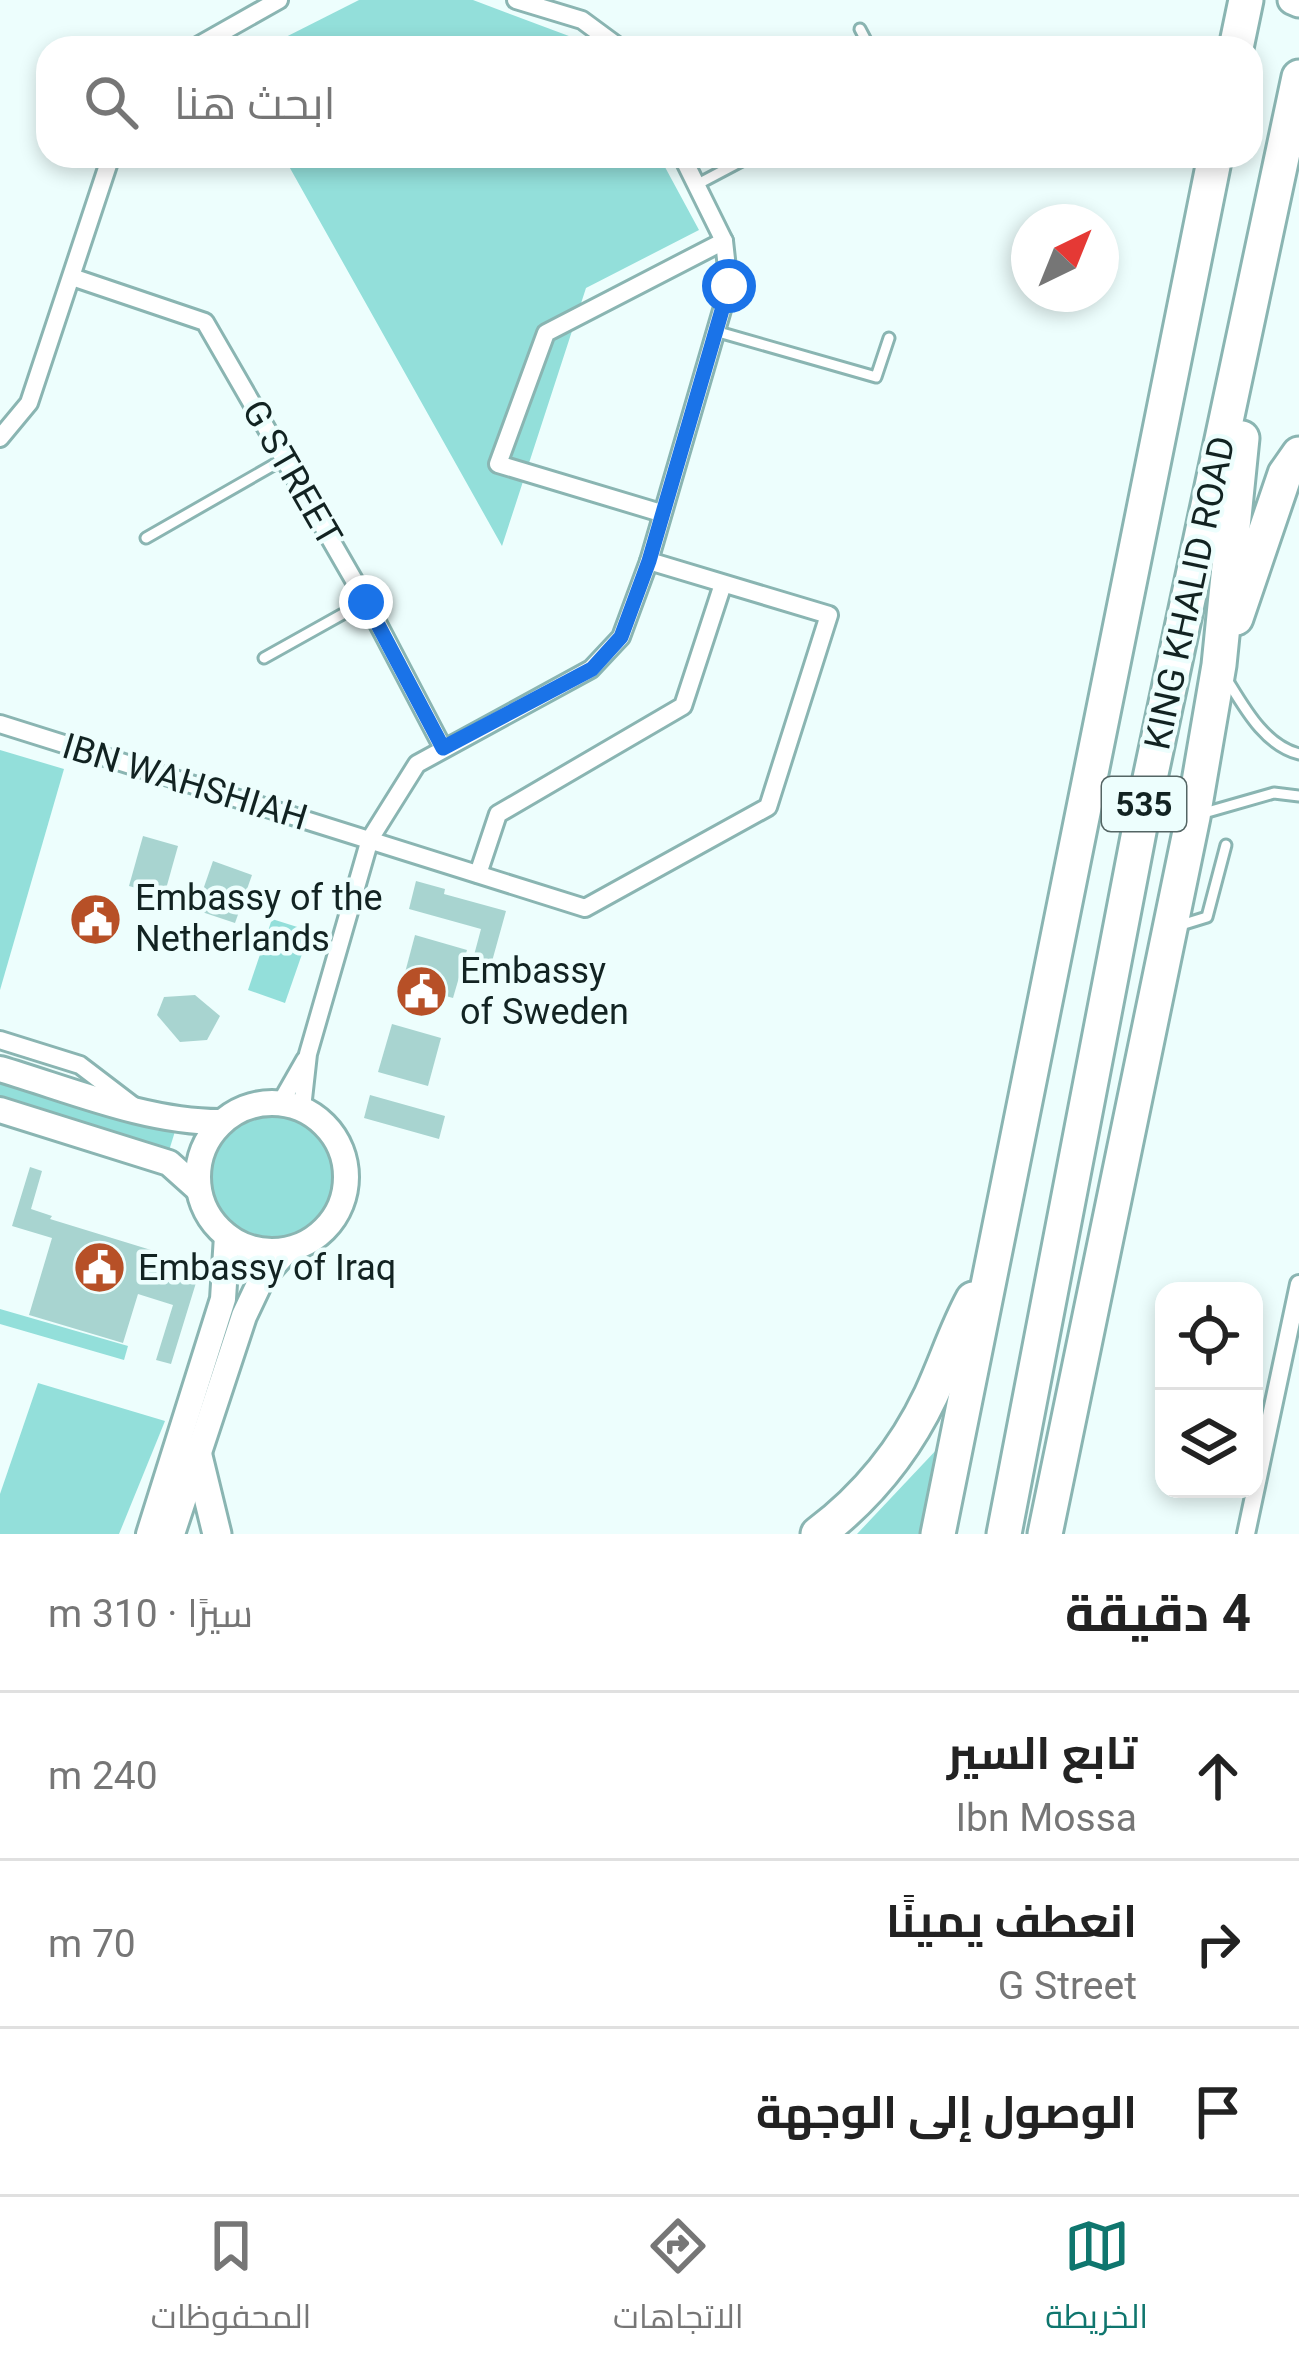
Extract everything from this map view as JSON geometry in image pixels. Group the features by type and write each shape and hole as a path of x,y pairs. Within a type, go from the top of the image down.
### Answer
{"highway":[{"path":"1238,36 1246,0"},
{"name":"KING KHALID ROAD","path":"1004,1534 1142,816 1299,76"},
{"name":"KING KHALID ROAD","path":"938,1534 1213,168"},
{"path":"1045,1534 1193,817 1219,665 1259,272"},
{"path":"1219,665 1285,474 1299,454"},
{"path":"818,1534 866,1493 899,1451 931,1396 958,1327 992,1266"}],"main road":[{"path":"198,1456 217,1534"}],"street":[{"path":"215,36 279,0"},
{"path":"517,0 582,20 604,36"},
{"path":"0,438 29,403 107,168"},
{"path":"292,1105 370,839 417,764 592,669 621,637 649,561 729,286 724,241 689,168"},
{"path":"661,513 498,464 546,333 724,241"},
{"name":"G STREET","path":"72,277 205,322 366,602 443,748"},
{"path":"478,874 498,814 683,706 723,584 649,561"},
{"name":"IBN WAHSHIAH","path":"0,724 586,908 768,807 829,615 723,584"},
{"path":"0,1040 80,1065 141,1111"},
{"path":"0,1069 141,1111 190,1122 220,1122"},
{"path":"259,1103 292,1105 322,1121 337,1140 346,1162 347,1185 327,1228 309,1242 286,1250 255,1250 227,1236 208,1215 198,1190 198,1165 220,1122 238,1109 259,1103"},
{"path":"0,1110 170,1163 198,1190"},
{"path":"149,1534 223,1298 227,1236"},
{"path":"172,1534 244,1316 262,1278 286,1250"},
{"path":"1246,1534 1299,1284"}],"lane":[{"path":"860,29 864,36"},
{"path":"698,184 728,168"},
{"path":"715,331 876,377 889,338"},
{"path":"146,538 284,459"},
{"path":"264,658 366,602"},
{"path":"1219,665 1247,713 1283,750 1299,754"},
{"path":"1193,817 1274,793 1299,796"},
{"path":"1170,928 1208,916 1226,845"}],"shaded area":[{"path":"359,0 473,0 569,36 288,36"},
{"path":"290,168 665,168 699,230 586,288 502,546"},
{"path":"0,750 64,769 0,990"},
{"path":"272,919 310,931 285,1003 248,990"},
{"path":"0,1075 176,1128 168,1154 0,1103"},
{"path":"273,1116 297,1120 317,1134 331,1154 335,1178 331,1202 317,1222 297,1236 273,1240 249,1236 229,1222 215,1202 211,1178 215,1154 229,1134 249,1120"},
{"path":"0,1309 128,1346 124,1360 0,1324"},
{"path":"38,1383 165,1421 119,1534 0,1534 0,1494"},
{"path":"940,1446 923,1534 857,1534"}],"building":[{"path":"143,836 178,846 164,896 129,886"},
{"path":"213,861 252,875 235,923 196,910"},
{"path":"416,881 506,911 491,965 473,959 481,929 409,909"},
{"path":"415,935 467,950 453,998 402,984"},
{"path":"195,995 220,1016 207,1040 180,1042 157,1015 164,997"},
{"path":"392,1024 441,1038 428,1086 378,1072"},
{"path":"370,1095 445,1116 439,1139 364,1118"},
{"path":"30,1167 42,1171 31,1209 151,1250 149,1257 199,1273 171,1364 156,1360 173,1305 138,1294 123,1343 29,1315 52,1238 12,1226"}],"place":[{"name":"Embassy of the Netherlands","path":"96,919"},
{"name":"Embassy of Sweden","path":"421,992"},
{"name":"Embassy of Iraq","path":"99,1268"}],"route":[{"path":"366,602 443,748 592,669 621,637 649,561 729,286"}]}
